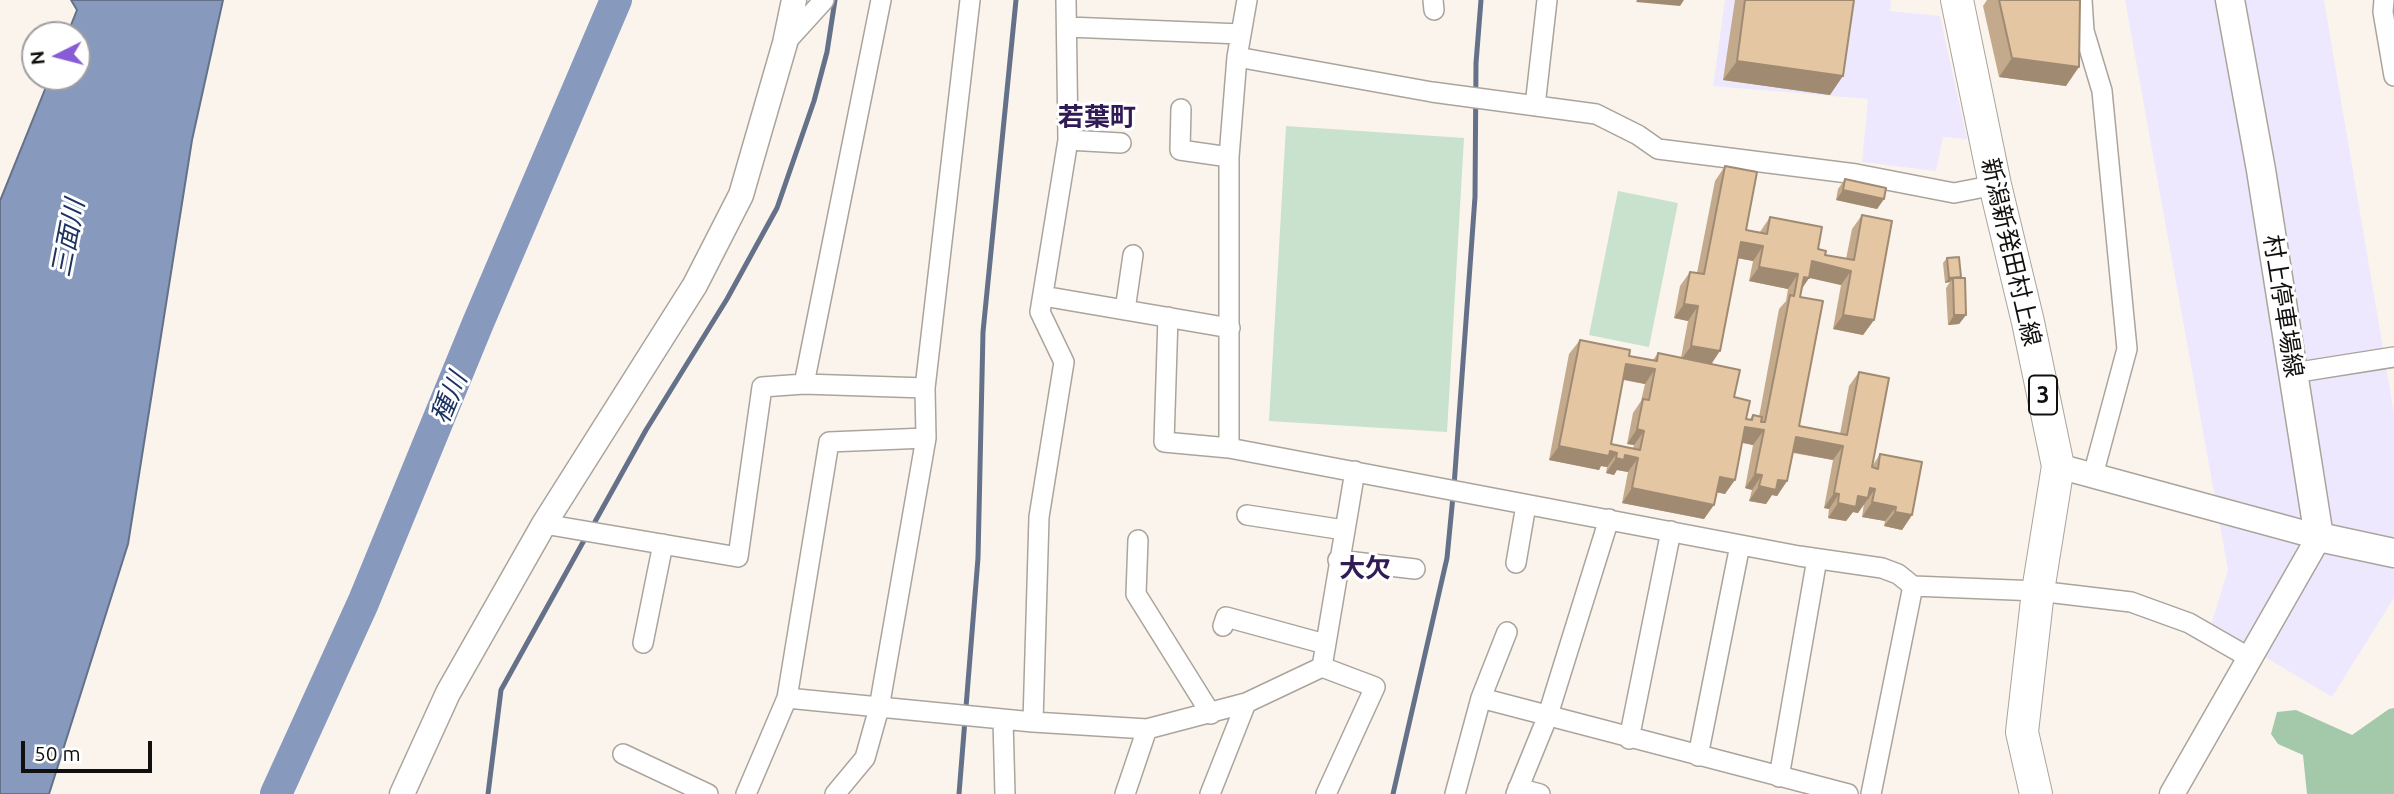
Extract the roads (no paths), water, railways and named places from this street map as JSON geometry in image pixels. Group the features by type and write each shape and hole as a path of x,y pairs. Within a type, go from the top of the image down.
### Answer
{"main road":[{"name":"新潟新発田村上線","path":"1957,0 2057,466 2038,591 2022,732 2036,794"},
{"name":"村上停車場線","path":"2230,0 2261,170 2319,537"},
{"path":"2319,537 2394,553"}],"street":[{"path":"402,794 449,693 544,524 701,274 741,195 785,43 794,0"},
{"path":"785,43 824,0"},
{"path":"804,384 881,0"},
{"path":"835,794 865,758 879,709 926,438 925,388 970,0"},
{"path":"1033,722 1039,517 1064,362 1040,312 1068,140 1066,0"},
{"path":"1229,448 1228,156 1237,57 1247,0"},
{"path":"1535,106 1547,0"},
{"path":"2082,0 2084,31 2102,91 2127,349 2093,475"},
{"path":"2385,0 2383,12 2394,76"},
{"path":"1068,27 1241,34"},
{"path":"1237,57 1596,114 1638,135 1658,149 1856,174 1954,193 1995,185"},
{"path":"1181,109 1180,150 1228,156"},
{"path":"1068,140 1121,143"},
{"path":"1125,310 1133,255"},
{"path":"1043,296 1230,328"},
{"path":"1168,317 1164,442 1229,448 1816,559 1882,568 1898,574 1913,586 2038,591 2131,602 2158,610 2250,658"},
{"path":"2293,373 2394,357"},
{"path":"544,524 738,557 762,387 804,384 925,388"},
{"path":"747,794 787,698 829,442 926,438"},
{"path":"2057,466 2319,537 2172,794"},
{"path":"1322,667 1355,471"},
{"path":"1516,563 1526,505"},
{"path":"1247,515 1343,530"},
{"path":"1540,794 1517,791 1547,718 1609,519"},
{"path":"1629,739 1671,531"},
{"path":"1138,540 1136,594 1211,713"},
{"path":"643,643 663,544"},
{"path":"1698,756 1740,545"},
{"path":"1779,777 1816,559"},
{"path":"1338,561 1415,569"},
{"path":"1871,794 1913,586"},
{"path":"1223,626 1226,617 1325,644"},
{"path":"1455,794 1481,698 1507,632"},
{"path":"787,698 1003,720 1147,729 1246,703 1322,667 1375,687 1326,794"},
{"path":"1481,698 1547,718 1848,794"},
{"path":"1210,794 1246,703"},
{"path":"1003,720 1005,794"},
{"path":"1125,794 1147,729"},
{"path":"623,754 708,794"}],"water":[{"name":"三面川","path":"71,0 223,0 192,140 128,544 49,794 0,794 0,201 44,91 91,91 91,21 73,21 77,10"}],"waterway":[{"name":"種川","path":"276,794 363,603 478,323 616,0"},
{"path":"592,527 646,430 727,299 777,208 814,101 827,52 835,0"},
{"path":"959,794 978,558 983,332 1016,0"},
{"path":"1454,486 1475,197 1476,63 1481,0"},
{"path":"1393,794 1447,558 1453,496"},
{"path":"488,794 501,690 587,535"}],"district":[{"name":"若葉町","path":"1097,117"},
{"name":"大欠","path":"1365,568"}]}
